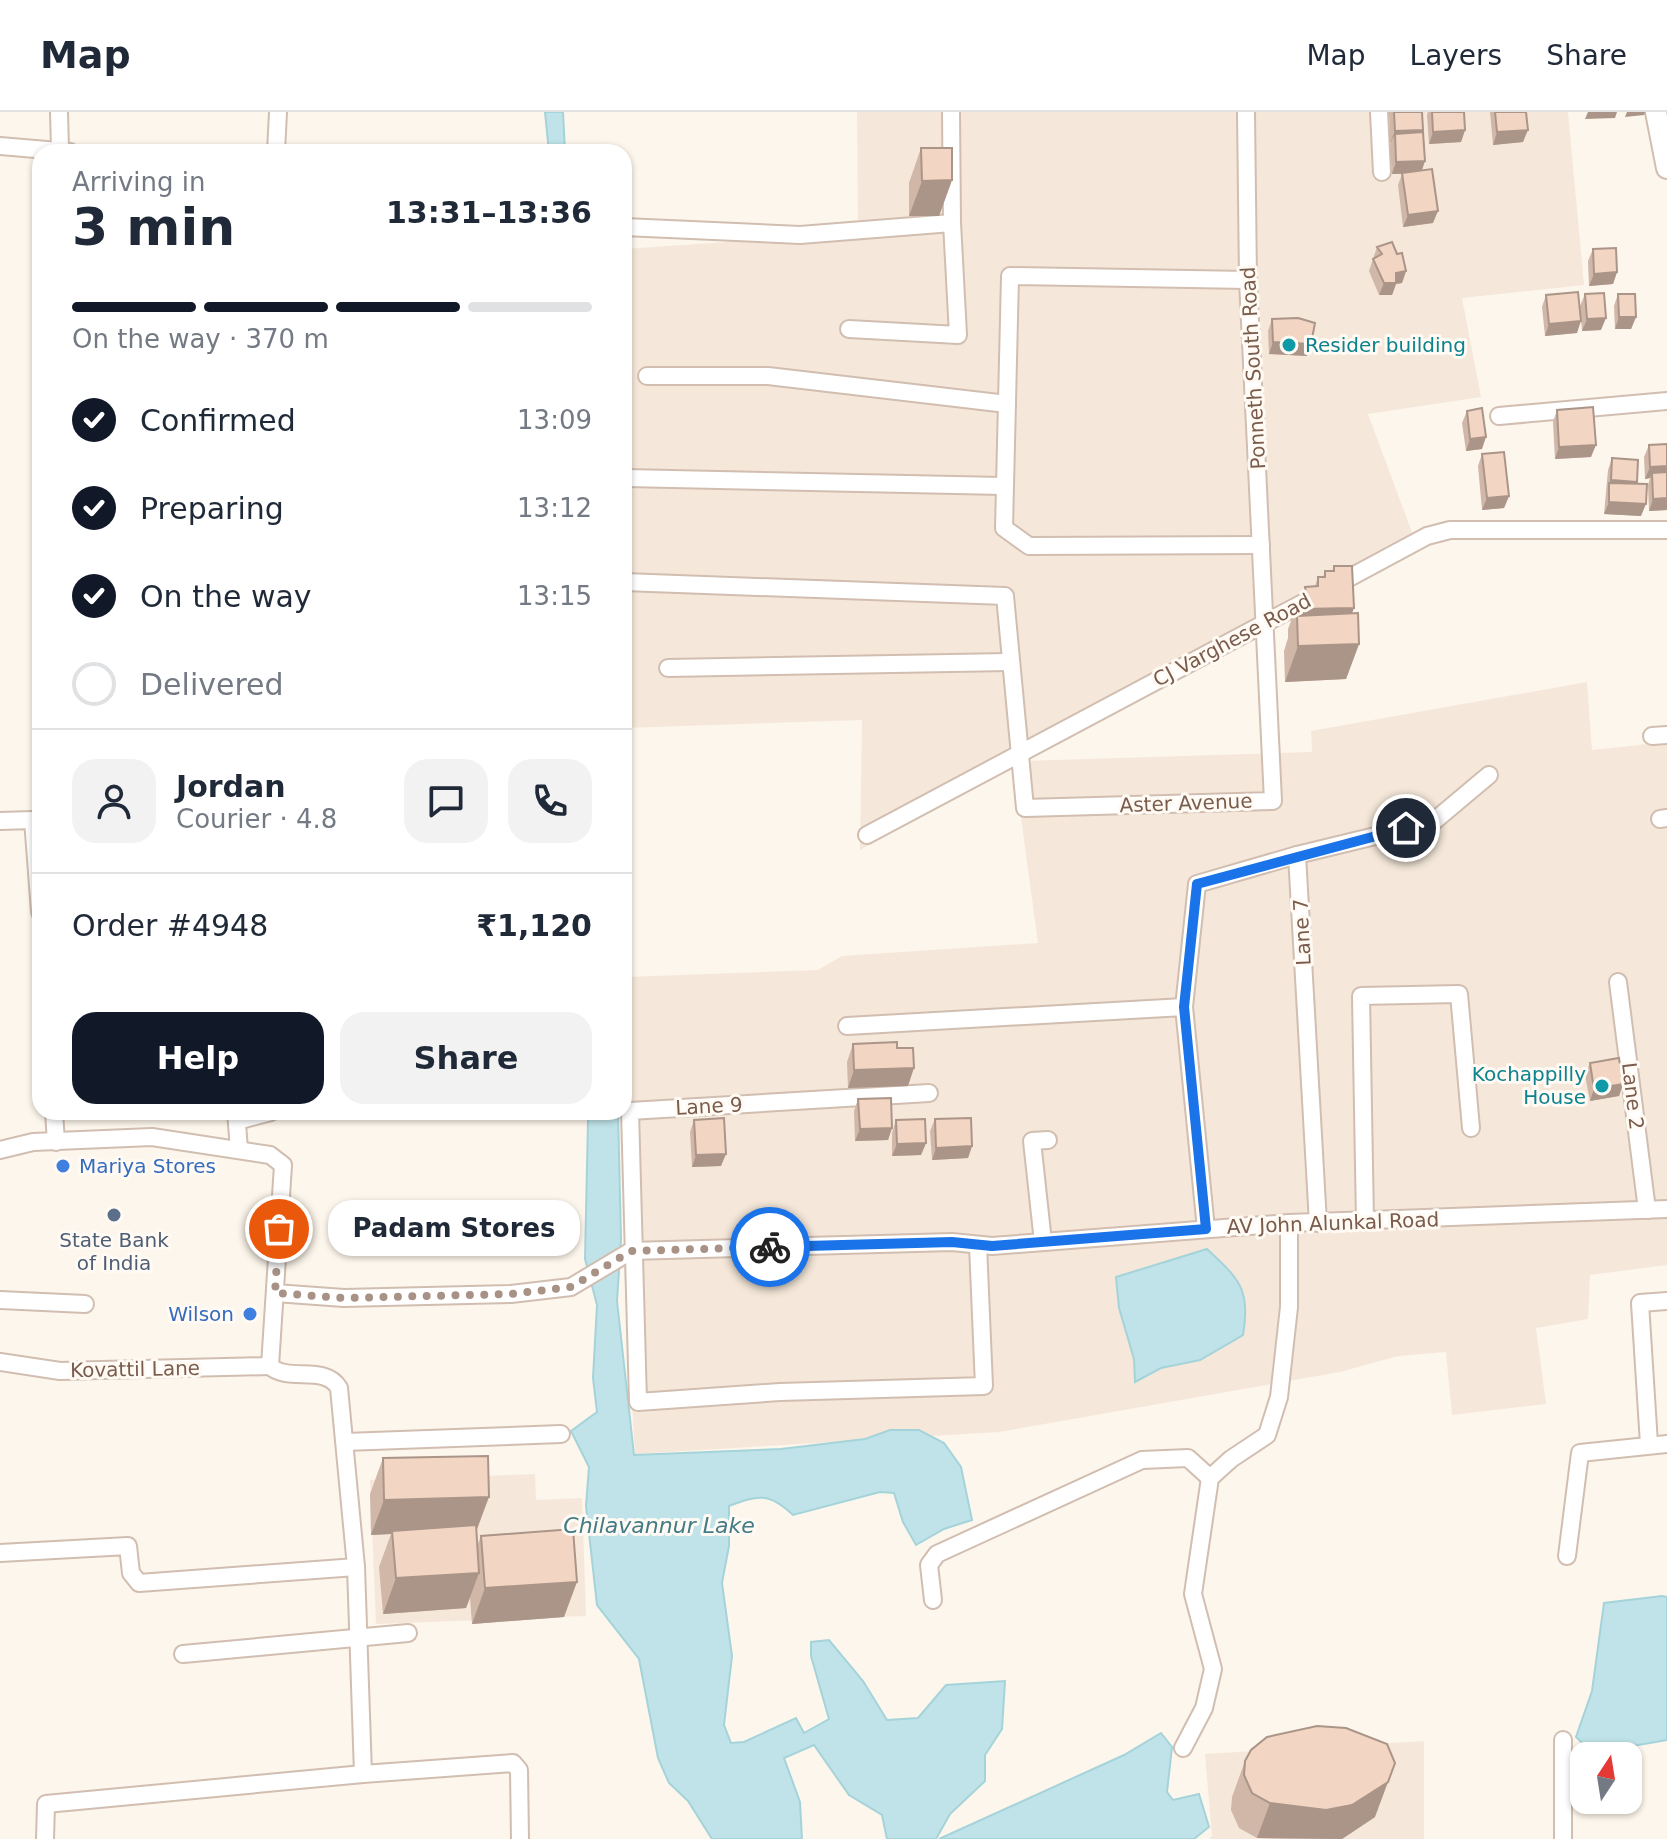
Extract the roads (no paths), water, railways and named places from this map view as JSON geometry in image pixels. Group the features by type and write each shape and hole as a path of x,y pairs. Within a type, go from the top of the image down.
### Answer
{"street":[{"path":"59,112 64,144"},
{"path":"276,144 278,112"},
{"path":"849,329 958,335 952,223 951,112"},
{"name":"Ponneth South Road","path":"1246,112 1248,280 1265,623"},
{"path":"1379,112 1382,172"},
{"path":"1661,119 1667,168"},
{"path":"0,146 32,148"},
{"path":"632,227 800,235 952,223"},
{"path":"1248,280 1010,276 1004,528 1029,546 1261,545"},
{"path":"647,376 768,376 1007,404"},
{"path":"1499,416 1667,401"},
{"path":"632,478 1003,486"},
{"name":"CJ Varghese Road","path":"867,835 1427,536 1450,530 1667,530"},
{"path":"632,582 1005,596 1020,752"},
{"name":"Aster Avenue","path":"1020,752 1025,808 1273,801 1265,623"},
{"path":"668,668 1009,662"},
{"path":"1184,1007 1197,884 1297,855 1433,822 1489,775"},
{"path":"0,821 32,820"},
{"name":"Lane 7","path":"1297,855 1318,1223"},
{"path":"1182,975 1206,1229"},
{"name":"Lane 2","path":"1618,982 1647,1210"},
{"path":"1365,1222 1361,996 1459,994 1471,1128"},
{"path":"847,1026 1184,1007"},
{"name":"Lane 9","path":"632,1111 929,1093"},
{"path":"55,1120 56,1142"},
{"path":"236,1120 239,1149"},
{"name":"Lane 9","path":"630,1120 631,1251"},
{"path":"0,1150 33,1142 152,1137 270,1155 283,1165 270,1366"},
{"path":"1043,1242 1032,1141 1048,1140"},
{"name":"AV John Alunkal Road","path":"275,1293 344,1298 511,1294 571,1287 631,1251 952,1242 978,1245 1289,1223 1667,1209"},
{"path":"1183,1748 1204,1708 1213,1669 1193,1594 1210,1478 1231,1459 1267,1435 1279,1397 1289,1307 1289,1223"},
{"path":"631,1251 638,1402 780,1392 984,1386 978,1245"},
{"path":"0,1300 85,1304"},
{"path":"1649,1444 1640,1303 1667,1301"},
{"name":"Kovattil Lane","path":"0,1362 60,1371 270,1366 276,1372 322,1376 336,1383 345,1442"},
{"path":"363,1774 356,1567 345,1442 561,1434"},
{"path":"1567,1556 1580,1453 1667,1444"},
{"path":"933,1600 929,1565 937,1554 1142,1460 1188,1458 1210,1478"},
{"path":"0,1553 128,1546 131,1573 139,1583 356,1567"},
{"path":"183,1654 358,1635 408,1633"},
{"path":"1563,1740 1563,1839"},
{"path":"45,1839 46,1804 513,1763 519,1770 520,1839"}],"water":[{"path":"545,112 563,112 565,144 548,144"},
{"name":"Chilavannur Lake","path":"618,1120 621,1239 617,1301 634,1455 781,1449 865,1439 890,1430 919,1430 944,1443 961,1467 972,1520 944,1529 916,1545 903,1522 894,1493 880,1492 793,1515 777,1502 763,1498 729,1506 729,1546 722,1583 732,1656 724,1725 731,1743 744,1742 796,1718 804,1733 829,1719 811,1656 811,1642 829,1640 863,1681 887,1720 918,1718 946,1685 1005,1681 1002,1729 985,1755 985,1781 950,1814 936,1839 887,1839 882,1815 849,1795 814,1745 784,1758 800,1802 802,1839 712,1839 688,1801 669,1783 658,1758 639,1659 597,1605 586,1506 589,1467 571,1431 597,1412 593,1378 597,1305 585,1259 588,1121"},
{"path":"1207,1249 1235,1277 1244,1295 1243,1335 1200,1360 1161,1368 1135,1382 1134,1359 1119,1308 1116,1277"},
{"path":"1667,1597 1667,1740 1642,1744 1581,1742 1576,1737 1592,1691 1604,1603"},
{"path":"1161,1733 1172,1747 1167,1792 1173,1800 1199,1794 1209,1827 1194,1839 939,1839 1124,1755"}],"place":[{"name":"Resider building","path":"1289,345"},
{"name":"Kochappilly House","path":"1602,1086"},
{"name":"Mariya Stores","path":"63,1166"},
{"name":"State Bank of India","path":"114,1215"},
{"name":"Padam Stores","path":"279,1229"},
{"name":"Wilson","path":"250,1314"}]}
